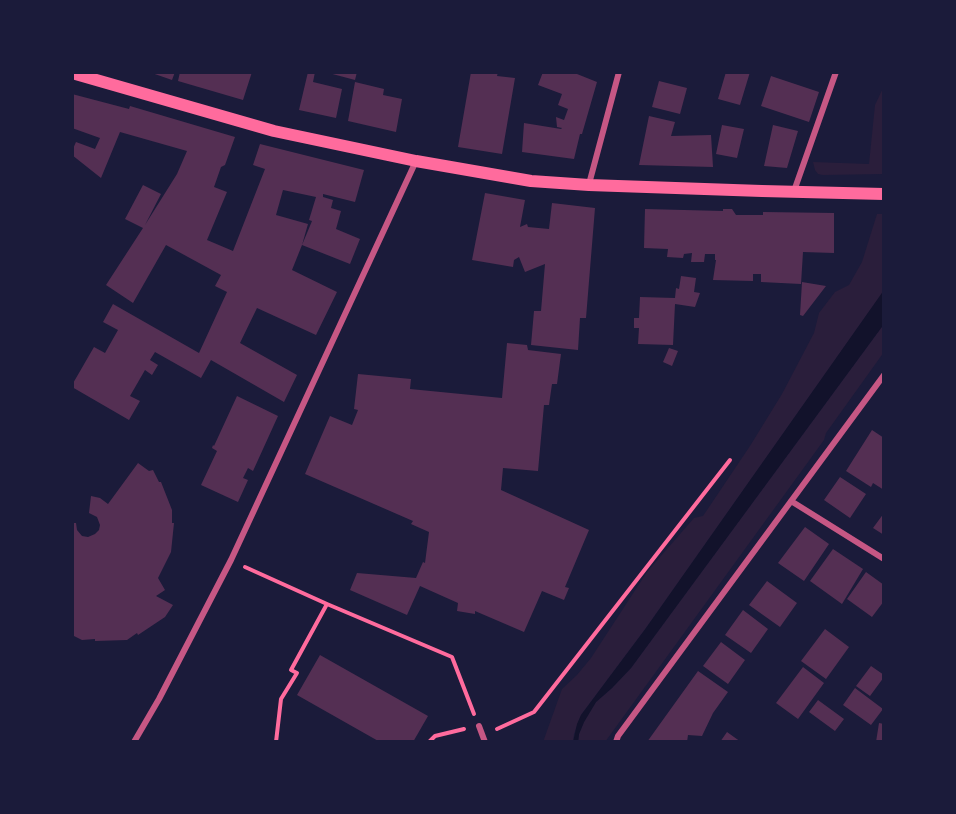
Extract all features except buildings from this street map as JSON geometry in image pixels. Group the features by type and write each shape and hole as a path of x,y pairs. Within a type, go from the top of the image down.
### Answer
{"main road":[{"path":"72,73 274,131 416,161 531,181 589,185 881,194"}],"street":[{"path":"589,185 619,72"},
{"path":"794,192 836,72"},
{"path":"134,742 159,699 231,560 416,161"},
{"path":"616,742 618,736 884,375"},
{"path":"790,501 884,559"},
{"path":"479,726 484,739"}],"path":[{"path":"484,739 534,712 730,460"},
{"path":"231,560 452,657 479,726 435,736 429,742"},
{"path":"276,742 281,699 297,673 291,670 327,604"}],"shaded area":[{"path":"884,86 884,174 818,174 813,162 869,164 875,105"},
{"path":"877,214 884,214 883,292 646,628 581,715 573,742 543,742 562,689 591,658 647,572 694,518 703,516 750,446 782,394 814,333 819,313 835,292 849,285 862,262"},
{"path":"884,290 884,324 631,668 596,702 584,722 578,742 573,742 581,715 646,628"},
{"path":"884,324 884,352 826,433 824,440 605,742 578,742 584,722 596,702 631,668"}]}
